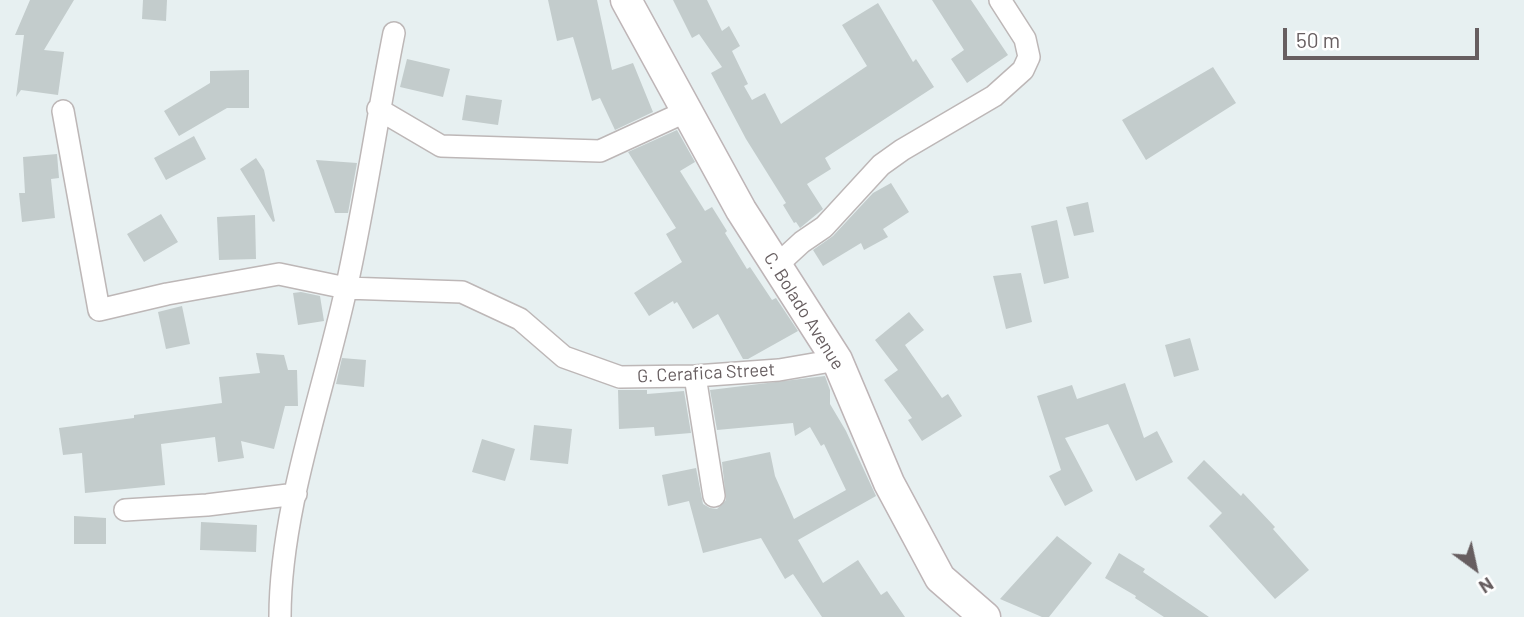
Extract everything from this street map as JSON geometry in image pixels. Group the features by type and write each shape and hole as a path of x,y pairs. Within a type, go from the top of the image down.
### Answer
{"street":[{"name":"C. Bolado Avenue","path":"626,0 741,210 837,360 889,483 940,578 985,617"},
{"path":"777,265 802,242 824,227 881,166 901,150 994,96 1023,70 1029,57 1024,38 1000,0"},
{"path":"279,617 280,579 296,494 346,288 394,33"},
{"path":"379,109 441,146 600,151 687,111"},
{"name":"G. Cerafica Street","path":"63,111 99,310 167,294 279,274 346,288 462,292 520,318 564,357 620,377 695,376 779,370 837,360"},
{"path":"695,376 714,496"},
{"path":"125,510 207,505 296,494"}],"building":[{"path":"30,0 74,0 44,50 64,52 58,95 21,90 16,97 24,35 15,35"},
{"path":"143,0 167,0 166,21 142,19"},
{"path":"548,0 597,0 612,70 633,63 653,112 615,130 600,98 592,101 573,37 557,41"},
{"path":"673,0 707,0 722,31 729,26 740,46 732,51 748,84 744,86 752,100 765,93 781,124 867,66 842,25 878,3 913,62 916,59 934,87 825,158 831,169 807,184 823,209 800,228 783,205 786,203 746,139 711,73 722,67 699,34 692,38"},
{"path":"932,0 971,0 1008,55 967,83 951,59 964,50"},
{"path":"407,59 450,69 443,97 400,87"},
{"path":"1213,67 1236,103 1146,160 1122,120"},
{"path":"249,70 249,108 227,108 179,136 164,111 210,83 210,71"},
{"path":"466,95 502,100 498,125 462,120"},
{"path":"677,130 695,162 680,171 705,211 712,207 747,269 750,267 772,300 776,298 798,331 748,359 743,359 718,314 693,329 677,302 674,304 673,301 649,316 634,293 682,262 666,234 676,228 628,152"},
{"path":"194,136 206,159 166,180 154,158"},
{"path":"57,154 59,178 51,179 55,218 22,222 19,193 25,193 23,157"},
{"path":"256,158 264,170 275,221 273,222 240,169"},
{"path":"316,160 357,163 348,213 335,213"},
{"path":"891,183 909,212 883,229 888,237 864,250 861,243 823,266 813,250 833,236 873,193"},
{"path":"1088,202 1094,232 1074,236 1066,207"},
{"path":"161,214 178,242 144,262 127,234"},
{"path":"255,215 256,259 219,260 217,217"},
{"path":"1057,220 1069,278 1044,284 1031,226"},
{"path":"1021,273 1032,322 1006,329 993,276"},
{"path":"293,293 320,296 324,321 298,325"},
{"path":"182,306 190,344 166,349 158,312"},
{"path":"909,312 924,330 905,345 942,398 948,394 962,416 922,441 908,420 912,418 884,380 898,370 875,340"},
{"path":"1190,338 1199,370 1174,377 1165,345"},
{"path":"256,353 284,355 288,370 297,370 298,406 285,406 274,449 241,441 244,458 218,462 215,437 161,444 165,485 85,493 82,453 63,455 59,428 222,403 219,377 260,373"},
{"path":"342,358 366,360 364,387 336,384"},
{"path":"825,376 830,390 830,404 846,431 876,496 798,540 823,583 858,560 881,595 887,591 905,617 822,617 793,574 785,579 761,538 703,553 689,501 668,506 662,475 696,468 703,504 717,509 726,500 722,462 770,452 775,476 794,519 846,490 824,444 821,446 810,427 795,436 793,423 717,430 710,390"},
{"path":"1125,383 1144,438 1157,431 1173,462 1136,481 1108,424 1065,438 1093,491 1065,506 1049,476 1061,470 1037,396 1072,385 1077,399"},
{"path":"618,390 647,390 647,394 684,391 691,433 655,436 654,427 619,429"},
{"path":"534,425 572,429 568,464 530,460"},
{"path":"482,439 515,449 505,481 472,472"},
{"path":"1204,460 1241,496 1243,493 1275,527 1273,529 1309,570 1275,599 1209,526 1222,513 1187,478"},
{"path":"74,516 106,518 106,544 74,544"},
{"path":"201,522 257,525 256,552 200,550"},
{"path":"1057,536 1092,563 1049,617 1042,617 1000,599"},
{"path":"1119,553 1209,617 1164,617 1105,578"}]}
